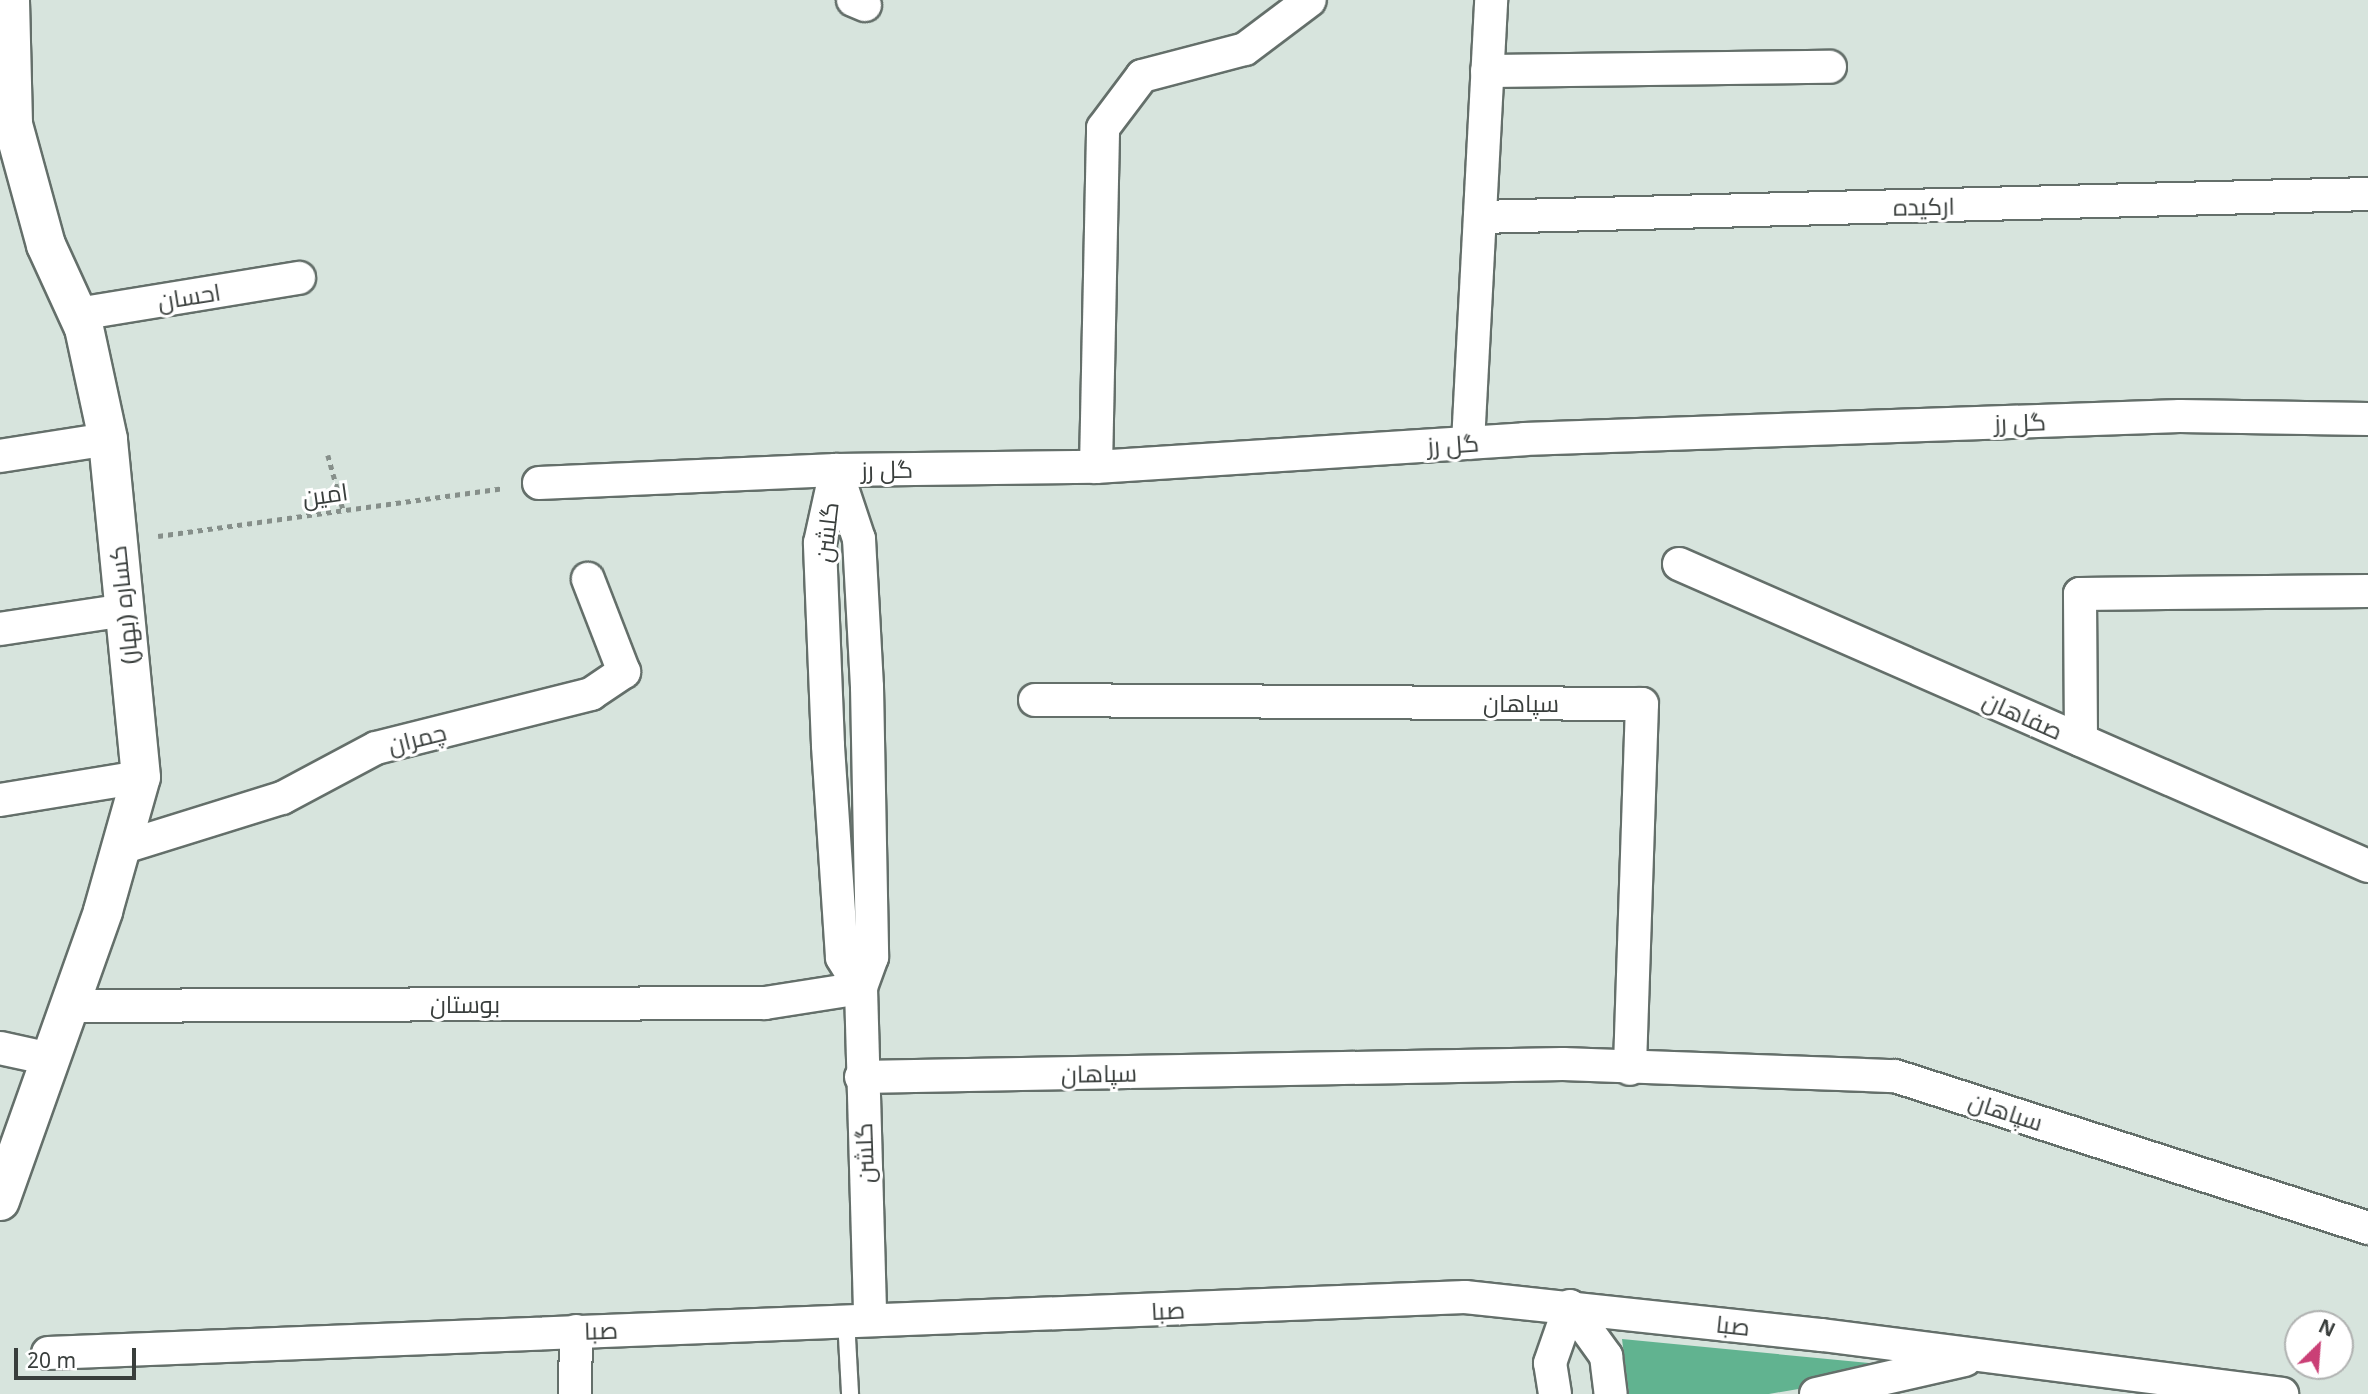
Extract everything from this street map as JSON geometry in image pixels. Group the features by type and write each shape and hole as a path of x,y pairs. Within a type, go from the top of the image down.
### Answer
{"street":[{"name":"کساره (بهار)","path":"0,1201 69,1006 141,778 108,439 78,314 12,163 13,124 4,48 10,0"},
{"path":"1096,467 1103,128 1142,75 1245,49 1310,0"},
{"path":"1468,443 1491,0"},
{"path":"1488,71 1830,67"},
{"name":"ارکیده","path":"1480,217 2368,194"},
{"name":"احسان","path":"78,314 299,278"},
{"name":"گل رز","path":"539,483 836,470 1096,467 1468,443 2166,417 2368,419"},
{"path":"0,456 108,439"},
{"name":"گلشن","path":"836,470 820,543 828,745 842,957 861,988"},
{"name":"گلشن","path":"836,470 859,538 867,687 872,957 861,988 858,1319"},
{"name":"صفاهان","path":"1679,564 2368,866"},
{"name":"چمران","path":"121,848 282,799 376,748 591,694 624,672 588,579"},
{"path":"2081,740 2080,594 2368,591"},
{"path":"0,629 125,611"},
{"name":"سپاهان","path":"1035,700 1642,704 1630,1069"},
{"path":"0,800 141,778"},
{"name":"بوستان","path":"69,1006 765,1003 861,988"},
{"path":"0,1048 50,1059"},
{"name":"سپاهان","path":"862,1077 1563,1064 1630,1069 1895,1076 2368,1228"},
{"name":"صبا","path":"48,1353 1465,1297 1570,1306 1989,1355 2282,1394"},
{"path":"1555,1394 1550,1363 1570,1306"},
{"path":"1570,1306 1606,1356 1611,1394"},
{"path":"575,1394 576,1331"},
{"path":"1816,1394 1989,1355"}],"lane":[{"path":"850,1394 858,1319"}],"path":[{"path":"328,455 343,509"},
{"name":"امین","path":"116,542 539,483"}],"green space":[{"path":"1622,1339 1921,1368 1769,1394 1629,1394"}]}
